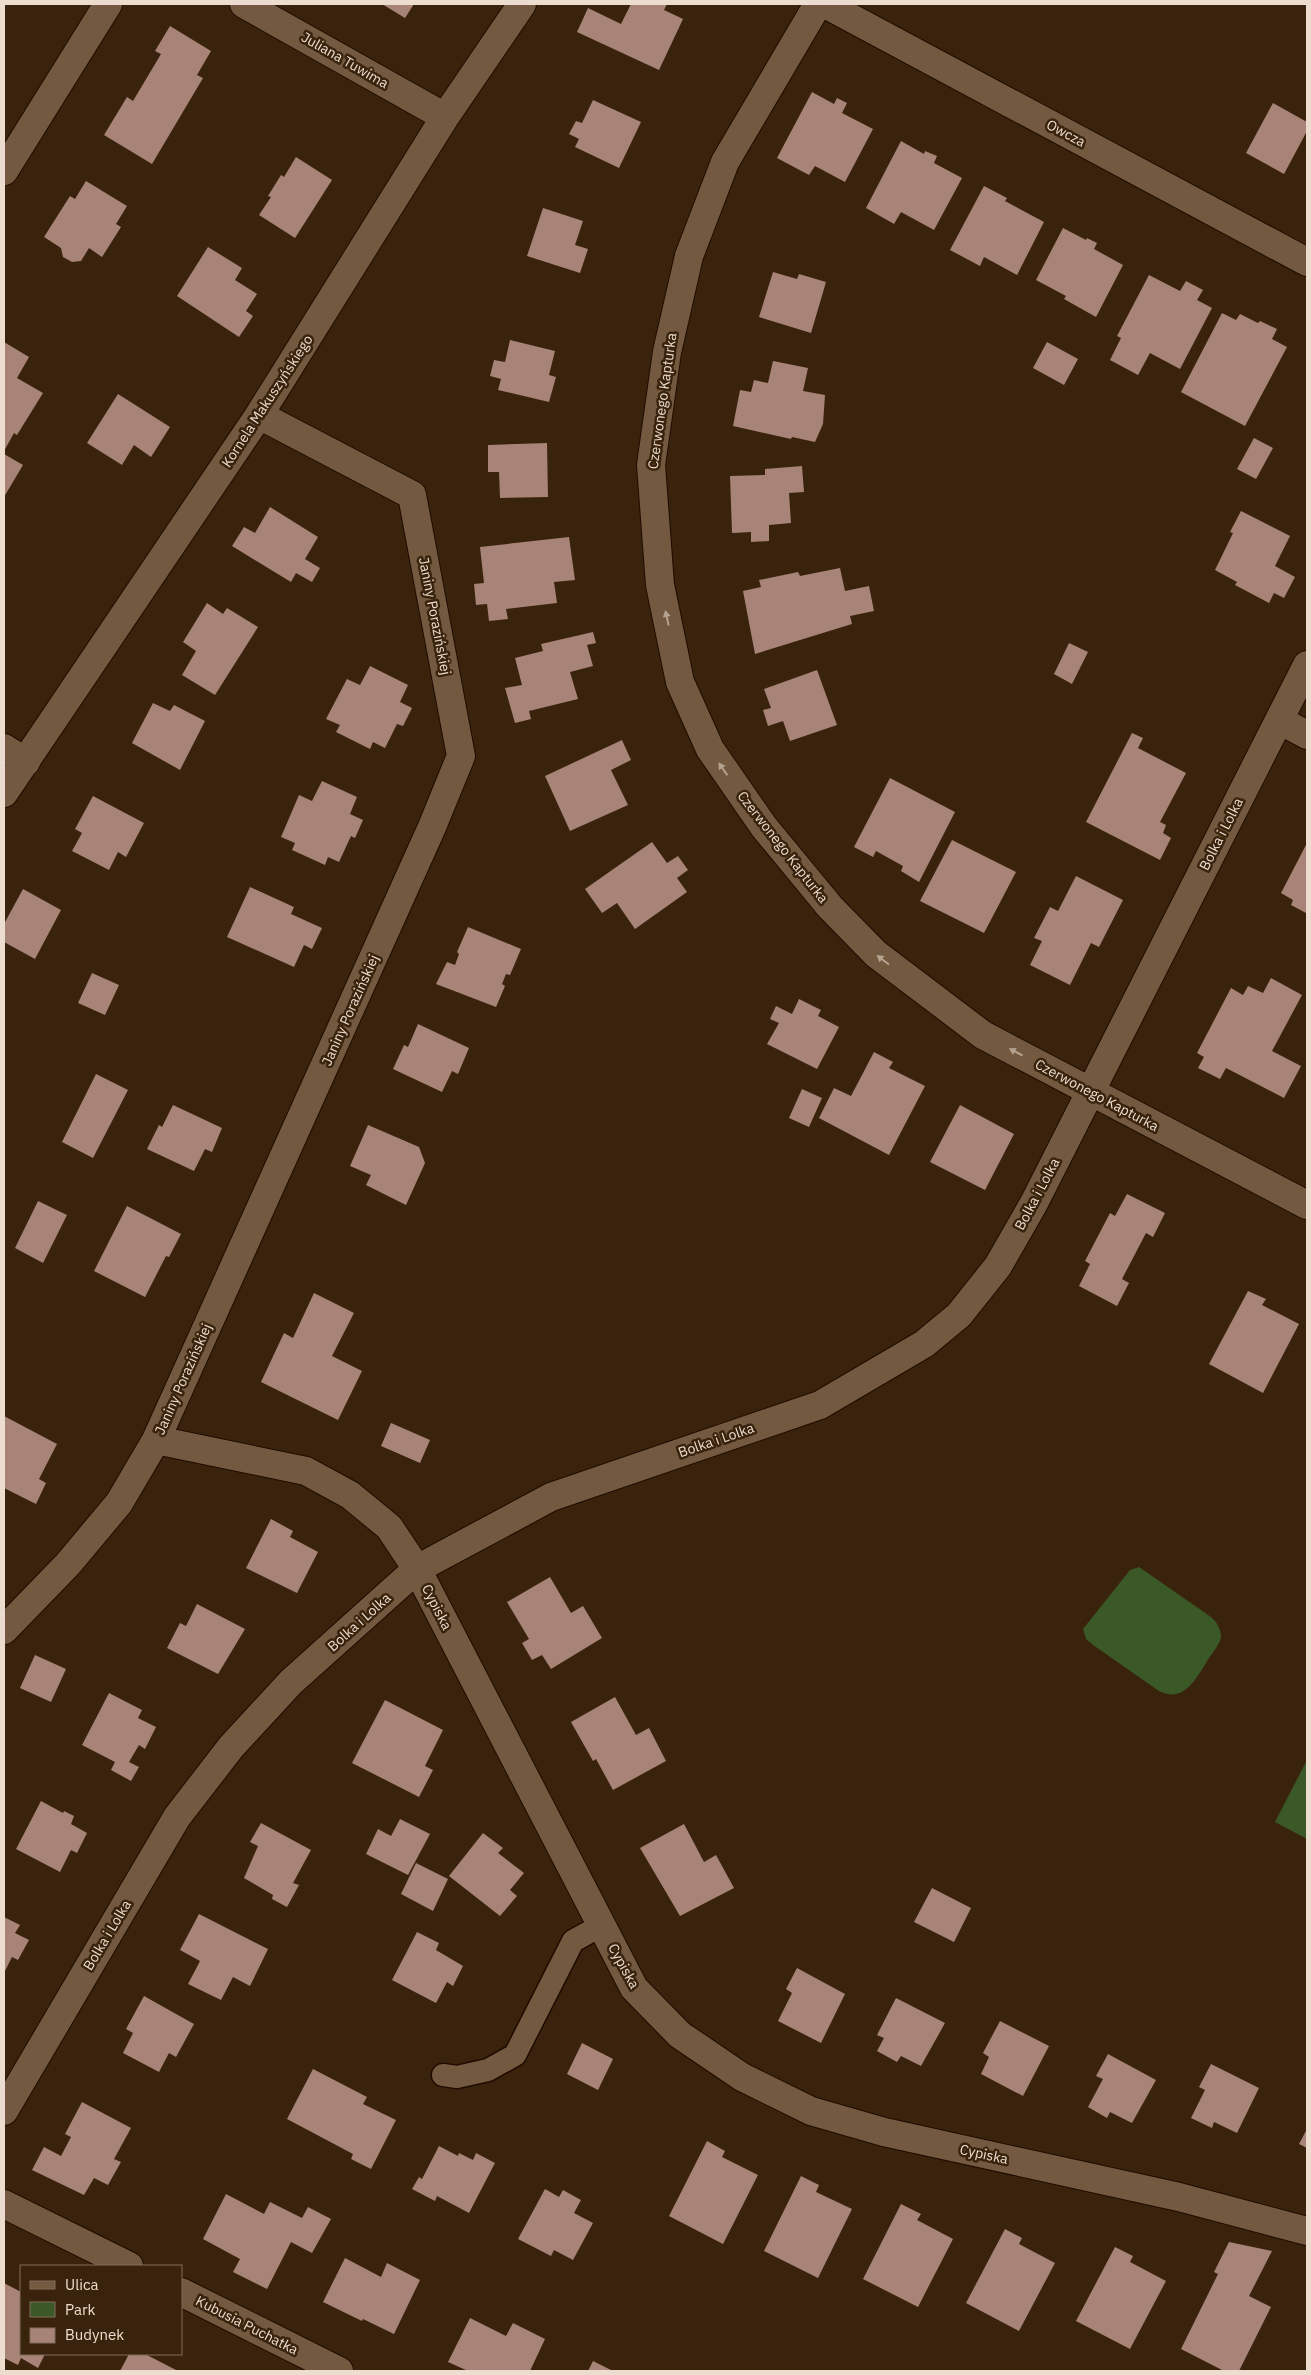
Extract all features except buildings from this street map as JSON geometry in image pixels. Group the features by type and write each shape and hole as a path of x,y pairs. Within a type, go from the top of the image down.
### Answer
{"street":[{"path":"4,171 108,4"},
{"name":"Kornela Makuszyńskiego","path":"4,793 15,755 259,415 445,117 522,4"},
{"name":"Czerwonego Kapturka","path":"818,4 725,162 689,256 667,352 651,465 660,585 680,682 710,749 764,827 830,907 876,954 982,1034 1307,1205"},
{"name":"Owcza","path":"825,4 1307,262"},
{"name":"Juliana Tuwima","path":"252,6 445,117"},
{"name":"Janiny Porazińskiej","path":"4,1630 68,1564 119,1504 156,1440 432,827 461,756 412,495 259,415"},
{"name":"Bolka i Lolka","path":"4,2111 177,1817 230,1747 291,1682 417,1569 552,1497 820,1405 924,1344 959,1314 998,1266 1034,1203 1307,665"},
{"path":"1279,720 1307,735"},
{"name":"Cypiska","path":"156,1440 306,1470 350,1495 389,1527 417,1569 634,1988 680,2035 742,2077 811,2112 884,2132 1178,2197 1307,2231"},
{"path":"4,2204 127,2265"},
{"name":"Kubusia Puchatka","path":"182,2292 339,2371"}],"lane":[{"path":"442,2075 457,2077 488,2070 515,2055 573,1941 602,1925"}],"green space":[{"path":"1139,1567 1211,1617 1217,1623 1220,1631 1221,1637 1219,1642 1195,1680 1183,1691 1176,1694 1159,1691 1093,1645 1086,1639 1083,1629 1130,1570"},
{"path":"1307,1760 1307,1839 1275,1822"}]}
